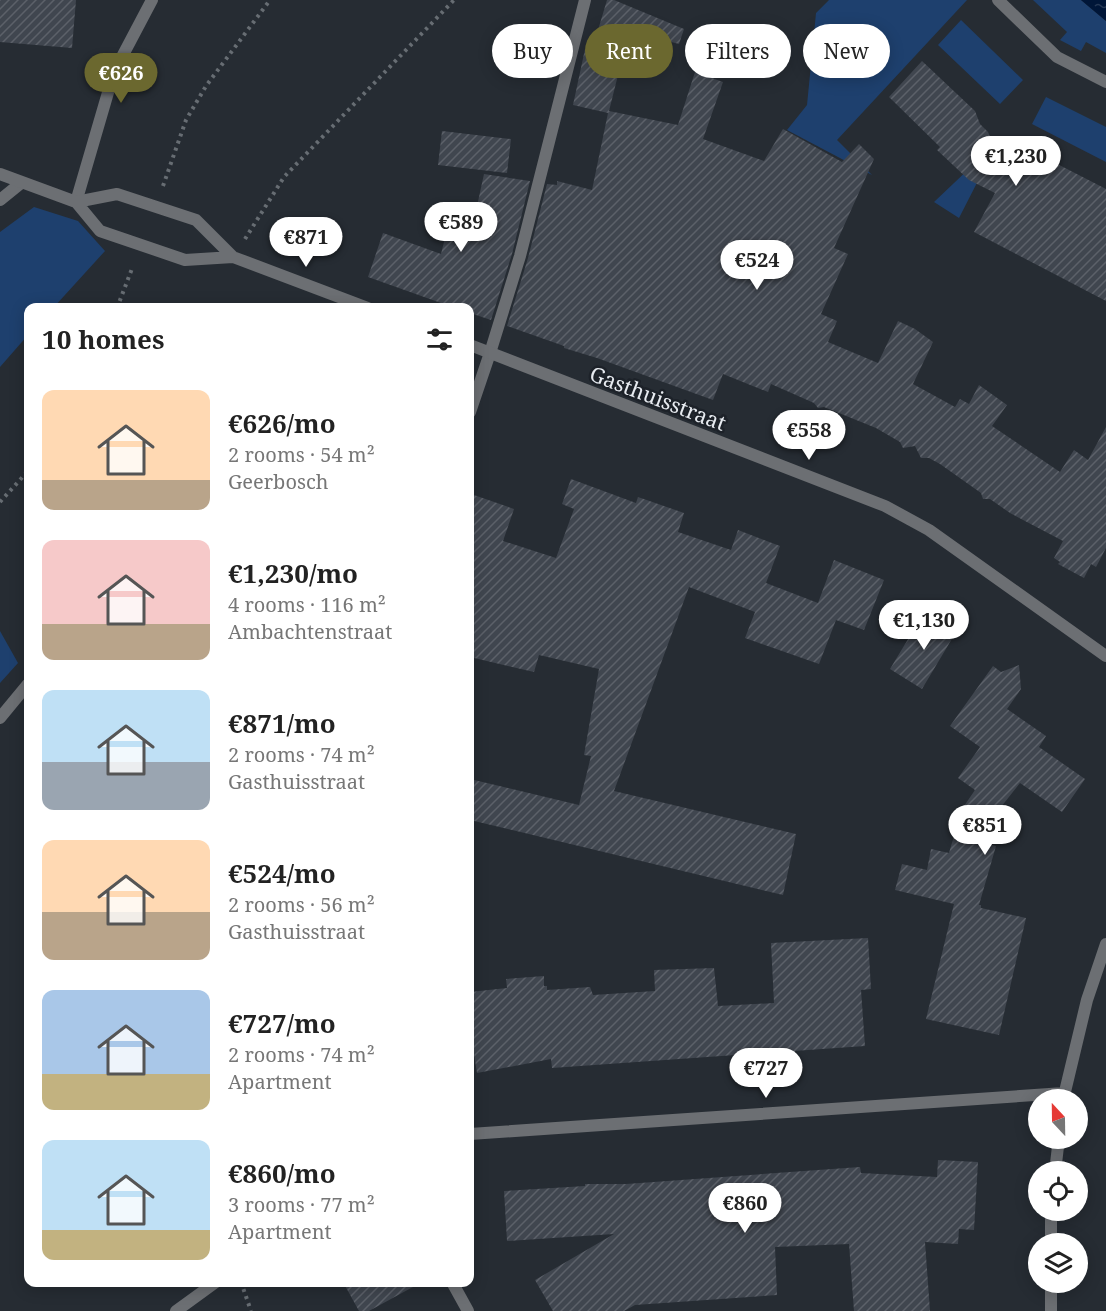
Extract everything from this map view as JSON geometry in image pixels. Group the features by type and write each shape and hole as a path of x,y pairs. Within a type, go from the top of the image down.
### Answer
{"street":[{"path":"76,202 114,72 152,0"},
{"path":"474,400 520,256 585,0"},
{"path":"998,0 1057,57 1106,82"},
{"path":"0,174 76,202 117,194 196,220 233,257"},
{"path":"0,200 21,183"},
{"path":"76,202 100,231 185,260 233,257 355,303"},
{"name":"Gasthuisstraat","path":"474,347 885,506 929,530 1106,656"},
{"path":"0,718 24,689"},
{"path":"1066,1089 1087,1000 1106,944"},
{"path":"474,1134 1028,1098"},
{"path":"177,1311 209,1287"},
{"path":"455,1287 468,1311"},
{"path":"1051,1293 1051,1311"}],"path":[{"path":"155,206 186,120 206,86 270,0"},
{"path":"233,257 284,177 454,0"},
{"path":"119,303 141,245"},
{"path":"0,502 24,475"},
{"path":"243,1287 251,1311"}],"shaded area":[{"path":"829,0 967,0 837,140 872,175 787,130 807,105 810,78 890,78 890,24 815,24 816,13"},
{"path":"1033,0 1081,0 1106,21 1106,53 1086,42 1081,51 1060,40 1067,32"},
{"path":"961,20 1023,80 1000,104 938,45"},
{"path":"1046,97 1106,127 1106,162 1032,124"},
{"path":"973,165 982,173 959,218 934,202"},
{"path":"34,207 78,221 105,251 58,303 24,303 24,340 0,367 0,232"},
{"path":"0,631 18,663 0,683"}],"water":[{"path":"1081,0 1106,0 1106,21"}],"building":[{"path":"0,0 76,0 72,48 0,42"},
{"path":"607,0 614,0 672,24 600,24"},
{"path":"673,24 684,29 679,44 673,42"},
{"path":"585,49 585,78 617,78 609,111 678,125 693,78 712,78 723,82 703,139 764,161 783,129 842,162 859,144 874,159 834,248 848,254 821,314 837,321 828,342 878,363 898,321 915,329 933,342 913,384 955,407 960,399 969,404 979,385 1007,405 992,426 1060,472 1074,450 1088,460 1106,427 1106,548 1096,567 1091,564 1084,578 1058,564 1060,562 1054,558 1063,541 1010,513 990,499 983,499 981,493 940,464 929,458 921,458 915,446 903,448 900,442 876,428 824,407 818,408 814,403 771,384 768,392 723,374 713,400 507,326 547,184 557,185 557,181 592,190 608,113 573,105"},
{"path":"922,61 975,111 980,124 988,132 992,141 1024,154 1032,151 1106,189 1106,301 974,232 995,193 969,180 937,150 940,147 889,97"},
{"path":"442,131 511,139 507,173 438,165"},
{"path":"484,174 530,181 512,254 491,320 474,314 474,303 441,303 368,277 383,233 441,254 449,222 472,229"},
{"path":"571,479 636,503 638,497 684,513 678,532 731,550 738,530 780,546 766,583 818,603 834,560 884,580 864,630 836,620 819,664 745,638 755,612 689,587 614,791 796,834 783,895 474,821 474,780 579,805 591,756 584,755 599,669 539,655 534,672 474,658 474,495 514,509 503,541 556,558 574,509 562,504"},
{"path":"922,616 933,623 962,622 922,689 890,669"},
{"path":"1019,665 1021,689 1007,709 1046,736 1039,747 1085,779 1062,812 1020,783 1001,807 989,844 996,846 979,905 981,908 1026,918 999,1035 926,1019 954,904 895,890 902,864 927,870 931,849 949,853 962,809 975,790 958,778 980,747 950,726 993,666 1001,672"},
{"path":"868,938 871,989 861,990 865,1046 552,1068 551,1059 477,1073 474,1054 474,992 507,988 506,979 544,976 544,986 547,986 547,990 590,987 593,995 655,991 654,970 714,968 718,1006 774,1003 771,943"},
{"path":"938,1160 978,1162 974,1230 959,1229 958,1244 925,1242 930,1311 854,1311 849,1244 775,1247 777,1295 635,1305 624,1311 553,1311 535,1280 614,1234 507,1241 504,1191 860,1167 861,1173 937,1177"},
{"path":"346,1287 413,1287 369,1311 359,1311"}]}
